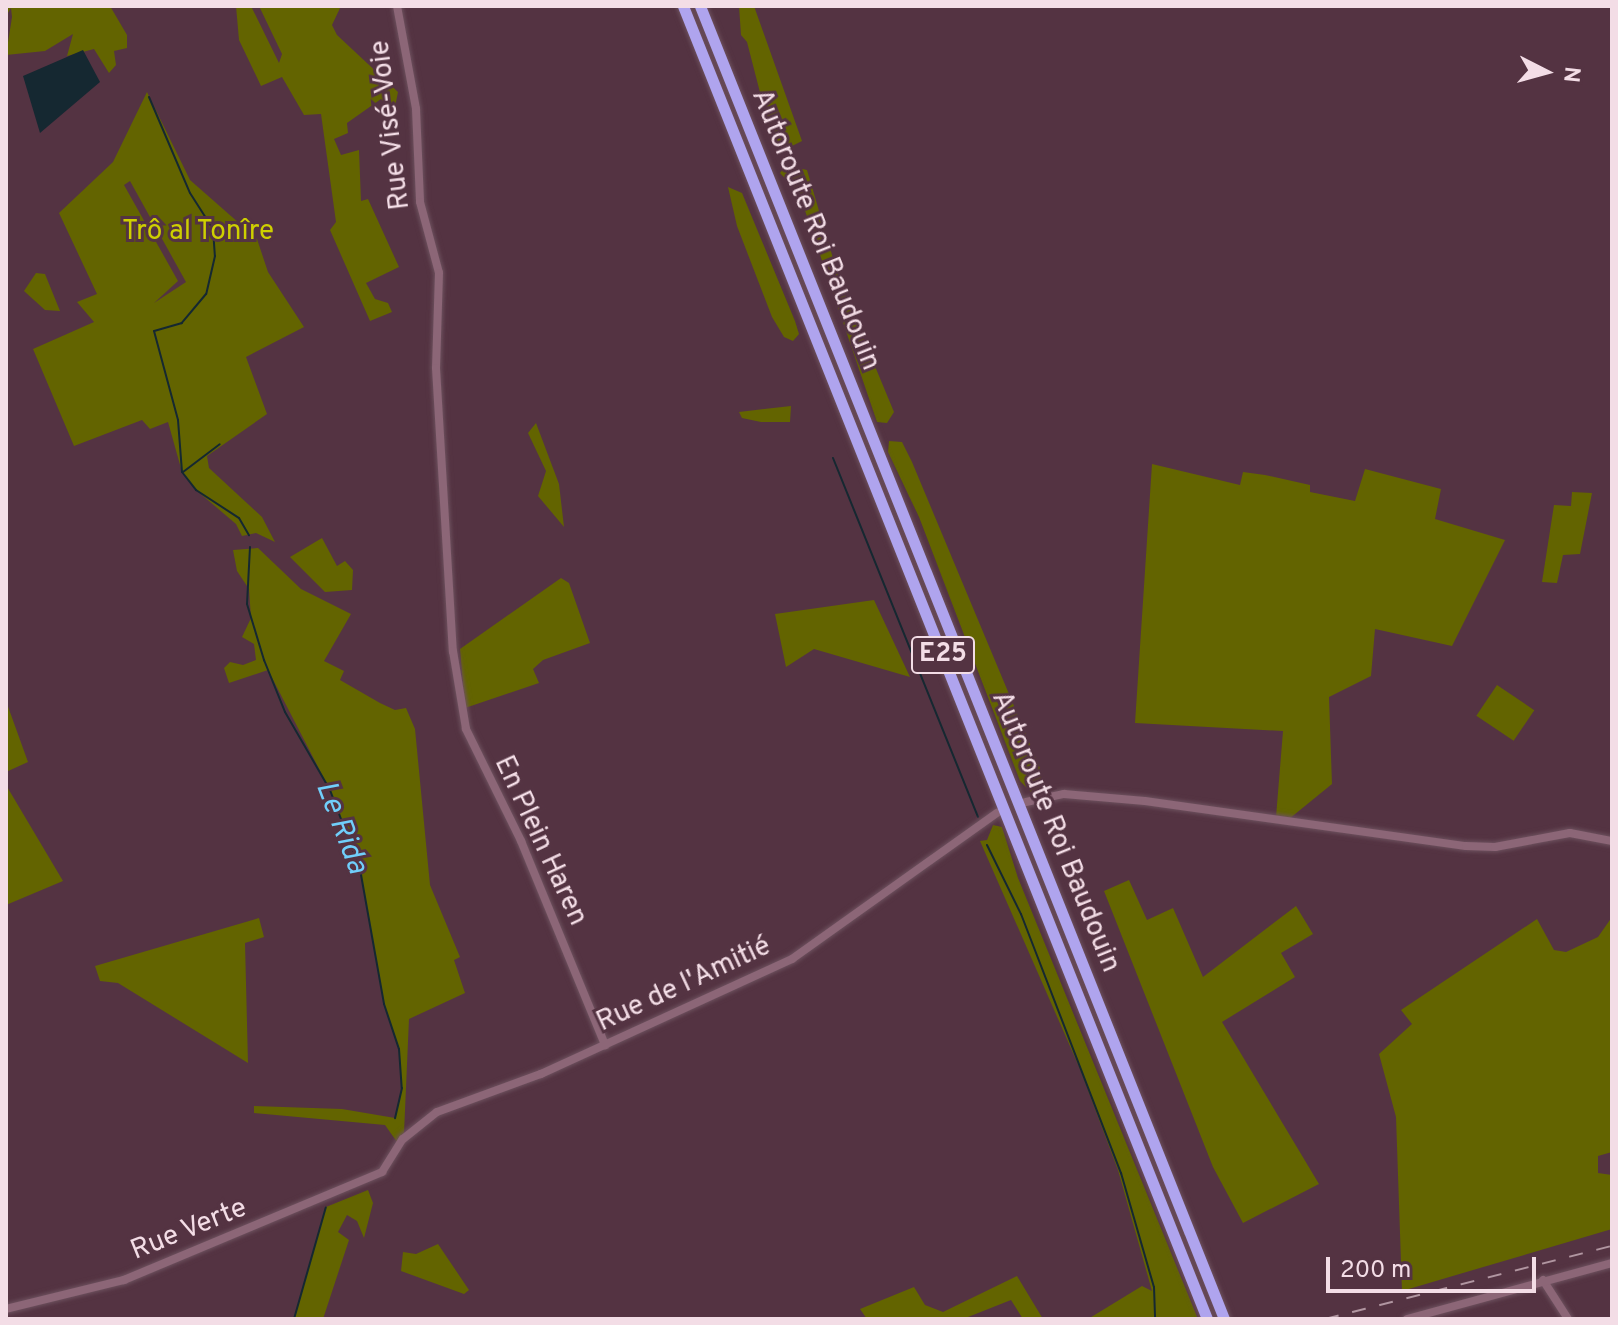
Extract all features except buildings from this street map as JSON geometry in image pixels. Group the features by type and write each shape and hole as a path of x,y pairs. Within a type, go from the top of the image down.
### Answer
{"highway":[{"name":"Autoroute Roi Baudouin","path":"683,6 1207,1319"},
{"name":"Autoroute Roi Baudouin","path":"700,6 1224,1319"}],"street":[{"name":"Rue Visé-Voie","path":"397,6 415,97 420,202 439,273 435,343 453,651"},
{"name":"En Plein Haren","path":"453,651 466,729 521,841 605,1045"},
{"path":"1026,802 1064,794 1145,801 1380,837 1495,847 1577,832 1612,841"},
{"name":"Rue de l'Amitié","path":"382,1172 403,1139 437,1112 605,1045 820,943 997,813"},
{"name":"Rue Verte","path":"6,1309 124,1280 382,1172"},
{"path":"1407,1319 1612,1263"},
{"path":"1543,1280 1568,1319"}],"green space":[{"path":"6,6 110,6 127,35 127,48 114,51 116,65 109,73 94,49 67,56 73,34 45,51 6,55 12,17 11,8 6,16"},
{"path":"236,6 251,6 279,63 282,54 259,6 341,6 332,25 337,35 398,92 394,112 381,99 347,123 348,133 334,139 341,155 359,150 361,201 368,199 399,267 366,283 375,299 388,303 392,312 370,321 330,230 336,222 321,114 304,115 282,77 261,86 239,40"},
{"path":"739,6 754,6 802,141 788,148 774,147 747,42 741,35"},
{"name":"Trô al Tonîre","path":"147,92 190,180 257,239 268,272 304,327 246,357 267,414 207,456 209,468 262,517 275,542 256,533 242,536 236,524 196,490 182,472 168,422 150,429 142,420 74,446 33,349 94,322 77,302 97,294 59,213 113,162","holes":["130,181 186,282 154,303 178,281 124,185"]},
{"path":"786,165 807,170 840,282 894,412 887,423 877,422 799,193 780,173"},
{"path":"728,187 742,193 795,321 799,334 793,341 784,337 772,317 737,226"},
{"path":"36,273 45,274 60,311 45,310 24,291"},
{"path":"791,406 790,422 761,422 742,418 739,412"},
{"path":"536,423 559,484 564,527 538,496 546,471 528,433"},
{"path":"889,441 902,442 912,462 1042,773 1039,789 1032,793 1020,781 919,517 888,452"},
{"path":"1152,464 1240,485 1243,472 1265,475 1310,485 1310,492 1355,501 1365,469 1441,489 1435,519 1505,540 1452,646 1375,629 1371,676 1329,697 1332,784 1289,819 1276,817 1283,731 1135,723"},
{"path":"1572,492 1592,493 1580,554 1563,555 1557,583 1542,582 1554,505 1571,506"},
{"path":"322,538 337,566 345,561 353,570 352,590 325,592 290,557"},
{"path":"258,548 301,589 351,614 324,661 344,671 340,680 380,703 395,710 406,708 415,729 430,885 460,957 454,960 465,993 409,1019 404,1133 397,1142 385,1125 254,1113 254,1106 342,1109 395,1118 402,1088 399,1049 384,1004 360,869 330,790 268,670 229,683 224,668 230,662 243,665 256,660 254,644 242,637 251,618 249,589 237,571 233,550"},
{"path":"561,578 569,583 590,643 543,660 533,669 539,683 465,708 460,649"},
{"path":"874,600 910,677 814,649 786,667 775,614"},
{"path":"1497,685 1534,710 1514,741 1476,716"},
{"path":"6,701 28,762 6,772"},
{"path":"6,785 63,881 6,905 7,820"},
{"path":"993,825 1002,827 1018,878 1198,1319 1088,1319 1142,1286 1152,1291 1118,1170 1080,1069 980,841 987,840"},
{"path":"1129,880 1147,920 1173,908 1203,977 1296,906 1313,934 1281,953 1295,977 1222,1022 1319,1184 1243,1223 1213,1167 1104,891"},
{"path":"1612,917 1612,1152 1598,1156 1598,1173 1612,1175 1612,1229 1402,1291 1396,1117 1379,1054 1412,1024 1401,1010 1537,919 1554,950 1566,952 1598,937"},
{"path":"259,918 264,937 245,943 248,1063 118,983 100,981 95,966"},
{"path":"368,1190 373,1203 364,1238 357,1221 347,1215 338,1232 349,1240 323,1319 294,1319 326,1207"},
{"path":"438,1244 469,1290 464,1294 401,1271 403,1252 416,1254"},
{"path":"1017,1276 1043,1319 1023,1319 1011,1300 963,1319 867,1319 860,1309 914,1287 925,1305 943,1312"}],"water":[{"path":"83,50 100,82 40,133 23,76"}],"waterway":[{"name":"Le Rida","path":"149,97 190,193 213,229 215,256 206,294 182,323 154,331 178,420 182,472 196,490 239,518 249,535"},
{"path":"183,472 220,444"},
{"path":"833,458 978,817"},
{"name":"Le Rida","path":"250,547 247,604 264,660 285,712 330,790 360,869 384,1004 399,1049 402,1088 395,1118"},
{"path":"987,845 1021,914 1121,1173 1154,1287 1155,1319"},
{"name":"Le Rida","path":"294,1319 326,1207"}],"railway":[{"path":"1325,1319 1612,1246"}]}
